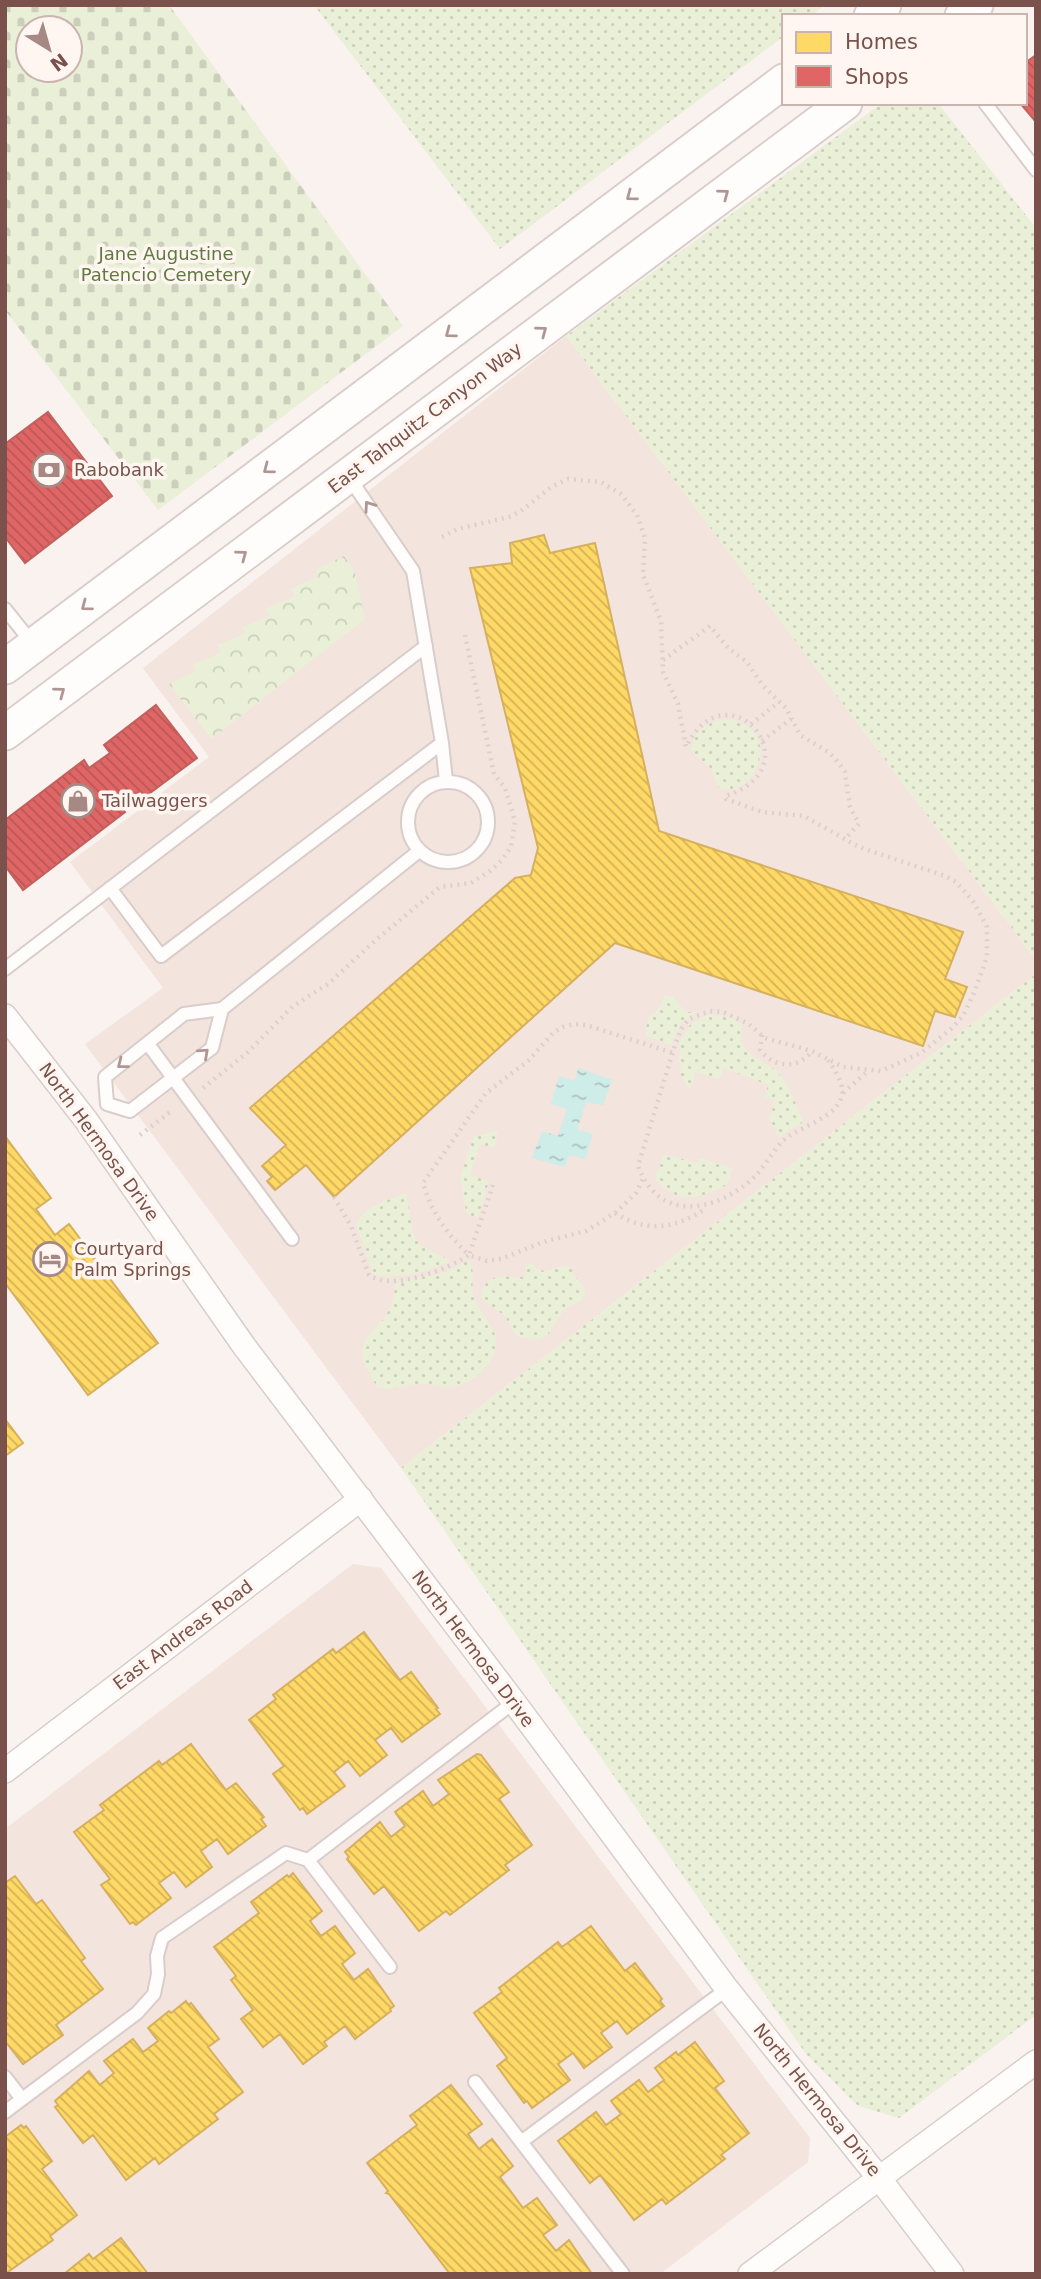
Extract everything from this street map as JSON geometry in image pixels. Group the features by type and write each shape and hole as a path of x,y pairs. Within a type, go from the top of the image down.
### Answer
{"main road":[{"path":"5,667 782,83"},
{"name":"East Tahquitz Canyon Way","path":"5,733 842,105"}],"street":[{"name":"North Hermosa Drive","path":"5,1016 86,1119 244,1346 727,1989 879,2178 952,2274"},
{"name":"East Andreas Road","path":"5,1771 361,1499"},
{"path":"750,2274 1036,2062"}],"lane":[{"path":"987,105 1036,170"},
{"path":"348,476 413,571 446,781"},
{"path":"5,609 34,646"},
{"path":"5,968 426,646"},
{"path":"110,888 161,956 442,743"},
{"path":"446,781 471,790 480,799 486,810 488,823 479,847 456,862 430,859 419,851 411,839 408,826 409,813 422,792 446,781"},
{"path":"107,1104 105,1077 184,1014 222,1009 419,851"},
{"path":"107,1104 130,1111 212,1048 222,1009"},
{"path":"148,1044 292,1239"},
{"path":"86,1119 107,1104"},
{"path":"308,1860 513,1702"},
{"path":"5,2112 137,2013 154,1994 158,1974 157,1956 162,1938 286,1853 308,1860 390,1967"},
{"path":"521,2142 727,1989"},
{"path":"5,2077 22,2099"},
{"path":"475,2082 623,2274"}],"path":[{"path":"442,537 457,529 509,517 521,511 559,481 591,480 612,487 629,503 642,526 646,548 643,575 661,621 665,680 680,713 686,747 693,733 715,717 734,716 751,724 762,741 766,756 762,769 749,786 725,796 726,799 762,811 804,816 869,852 946,876 956,882 980,913 987,927 988,940 983,972 963,1016 921,1053 881,1071 843,1067 812,1051 765,1038 737,1017 723,1012 710,1011 689,1019 681,1029 638,1166 643,1179 664,1199 687,1208 702,1208 712,1204"},
{"path":"663,660 710,626 728,648 747,662 763,686 786,708 800,735 830,753 845,772 850,807 859,824 845,839"},
{"path":"751,724 779,702"},
{"path":"762,741 791,719"},
{"path":"643,1179 636,1193 615,1213 586,1231 543,1242 501,1259 487,1261 469,1255 457,1244 438,1218 428,1200 423,1183 486,1093 528,1061 554,1032 575,1024 673,1053"},
{"path":"762,1035 760,1050 774,1062 793,1065 803,1062 812,1051"},
{"path":"828,1060 836,1072 843,1094"},
{"path":"615,1213 640,1226 659,1227 693,1216 751,1180 782,1142 833,1110 843,1094 868,1071"},
{"path":"334,1197 351,1226 369,1275 382,1281 418,1276 441,1269 469,1255 493,1185"}],"shaded area":[{"path":"566,336 1036,960 1036,974 401,1468 85,1044 163,988 70,862 209,757 143,668"},
{"path":"353,1564 381,1568 810,2138 808,2162 660,2274 5,2274 5,1829"}],"green space":[{"name":"Jane Augustine Patencio Cemetery","path":"5,5 169,5 403,326 158,510 5,310"},
{"path":"314,5 825,5 814,14 782,14 782,38 500,249"},
{"path":"879,105 940,105 1036,228 1036,960 566,336"},
{"path":"344,556 355,573 365,619 211,739 169,684 196,671 193,665 221,652 217,645 246,633 242,627 270,616 265,609 295,596 290,589 319,576 315,570"},
{"path":"724,719 745,725 756,736 760,749 752,776 742,786 730,790 717,786 712,770 691,748 695,736 702,728"},
{"path":"1036,974 1036,2015 899,2118 858,2106 806,2054 401,1468"},
{"path":"664,995 673,997 686,1012 697,1012 682,1022 671,1045 645,1036 648,1018 659,1009"},
{"path":"710,1015 732,1018 742,1024 743,1044 752,1055 783,1078 803,1122 780,1138 769,1119 774,1104 773,1099 765,1097 768,1085 724,1068 719,1079 696,1072 690,1089 681,1075 678,1061 681,1049 678,1046 690,1026 698,1019"},
{"path":"499,1130 494,1148 480,1144 470,1175 489,1181 478,1217 467,1215 460,1178 473,1137"},
{"path":"664,1154 697,1163 700,1158 733,1168 727,1185 707,1194 680,1196 671,1193 655,1178"},
{"path":"406,1193 413,1234 420,1245 451,1261 413,1274 374,1275 356,1226 369,1209"},
{"path":"469,1260 474,1297 496,1338 494,1353 485,1368 471,1380 454,1386 422,1384 393,1389 377,1387 364,1363 363,1348 368,1336 390,1308 395,1283 445,1272"},
{"path":"533,1263 536,1269 545,1271 566,1265 572,1269 586,1293 581,1301 564,1309 548,1335 539,1340 515,1334 505,1316 481,1296 487,1282 498,1277 525,1277 526,1264"}],"water":[{"path":"578,1068 612,1080 603,1105 586,1102 577,1130 593,1134 585,1159 569,1155 565,1167 532,1158 542,1131 558,1136 567,1109 551,1104 559,1076 575,1081"}],"building: Homes":[{"path":"544,535 550,553 595,543 659,831 963,932 945,979 967,987 955,1017 935,1011 923,1046 615,943 334,1197 306,1165 275,1190 267,1181 272,1177 262,1166 286,1145 250,1108 515,878 531,875 538,848 470,568 512,563 510,543"},
{"name":"Courtyard Palm Springs","path":"5,1136 51,1198 36,1209 55,1235 69,1224 158,1343 88,1395 5,1283"},
{"path":"5,1419 23,1443 5,1456"},
{"path":"364,1632 400,1680 411,1672 440,1714 402,1742 391,1728 375,1740 387,1755 360,1776 348,1761 334,1772 345,1786 307,1814 303,1808 300,1810 273,1774 284,1766 249,1720 276,1699 273,1695 333,1649 336,1653"},
{"path":"191,1744 226,1790 236,1783 264,1817 261,1819 266,1826 228,1854 217,1839 201,1851 212,1867 186,1887 174,1872 159,1883 171,1898 136,1925 133,1922 130,1924 101,1885 110,1879 74,1832 104,1810 100,1805 159,1761 162,1765"},
{"path":"477,1754 481,1755 509,1792 499,1799 532,1845 505,1865 509,1870 450,1915 446,1911 419,1931 384,1886 374,1894 347,1859 349,1857 345,1852 380,1822 391,1837 405,1826 395,1812 423,1791 433,1806 449,1794 438,1780"},
{"path":"293,1873 322,1911 310,1921 321,1936 335,1926 355,1953 342,1964 354,1980 368,1969 394,2006 355,2039 345,2026 324,2042 327,2046 303,2064 280,2034 263,2047 241,2019 253,2010 231,1980 236,1976 214,1947 259,1913 251,1902"},
{"path":"15,1876 36,1904 42,1900 85,1958 81,1961 103,1989 56,2025 63,2035 23,2064 5,2041 5,1883"},
{"path":"591,1926 625,1971 635,1963 662,1999 660,2001 664,2006 627,2034 617,2021 601,2033 612,2047 584,2068 573,2053 558,2064 570,2080 532,2108 527,2101 524,2103 497,2066 507,2058 474,2013 502,1992 499,1988 558,1942 562,1947"},
{"path":"186,2001 189,2005 191,2003 219,2039 208,2047 243,2092 214,2114 218,2119 159,2164 155,2158 126,2180 93,2135 83,2143 55,2107 58,2105 55,2101 89,2071 100,2085 114,2073 104,2061 133,2039 143,2052 158,2041 148,2028"},
{"path":"695,2042 724,2081 715,2088 749,2133 721,2155 725,2159 666,2204 662,2199 634,2220 600,2175 590,2183 558,2141 596,2112 606,2125 621,2114 611,2101 639,2080 648,2092 664,2080 655,2068"},
{"path":"451,2085 482,2124 468,2134 479,2149 492,2139 513,2166 500,2177 523,2208 537,2198 557,2225 543,2235 556,2251 569,2240 592,2274 450,2274 386,2193 388,2191 367,2163 417,2125 410,2116"},
{"path":"21,2125 24,2128 26,2126 52,2161 42,2169 77,2215 50,2236 53,2240 5,2274 5,2137"},
{"path":"121,2238 148,2274 64,2274 89,2254 93,2259"}],"building: Shops":[{"path":"1036,55 1036,122 1022,105 1027,105 1027,62"},
{"name":"Rabobank","path":"48,412 112,496 25,563 5,537 5,444"},
{"name":"Tailwaggers","path":"156,705 197,758 146,796 140,791 120,806 125,812 23,890 5,866 5,820 84,760 89,768 110,753 104,745"}],"place":[{"name":"Rabobank","path":"49,470"},
{"name":"Tailwaggers","path":"78,801"},
{"name":"Courtyard Palm Springs","path":"50,1259"}]}
